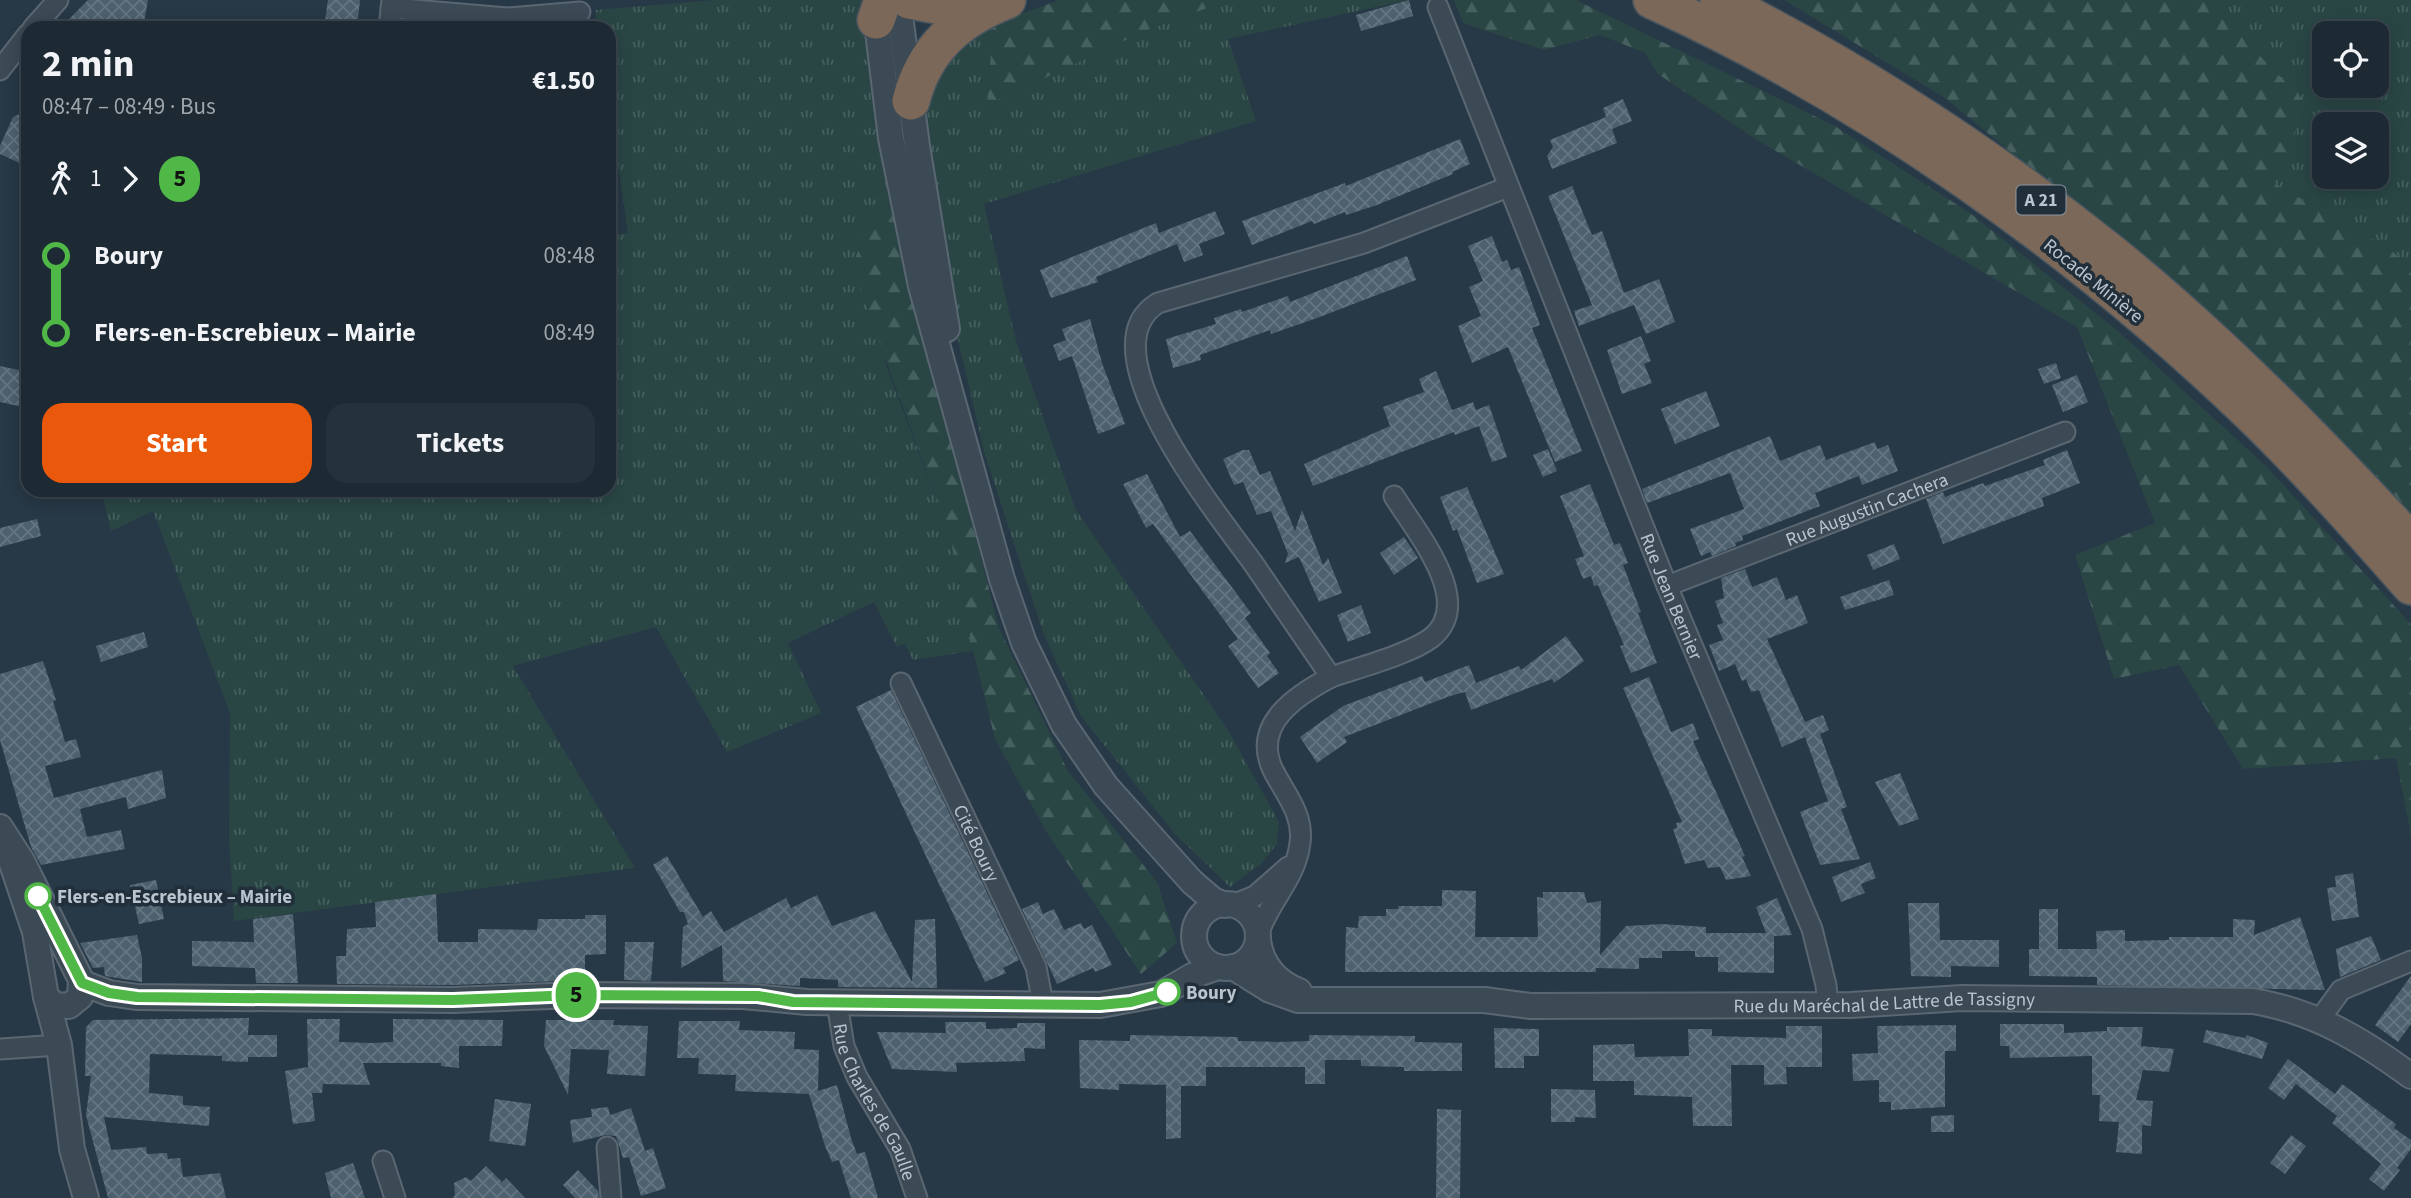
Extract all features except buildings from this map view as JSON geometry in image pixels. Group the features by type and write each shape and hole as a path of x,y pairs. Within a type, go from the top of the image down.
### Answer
{"highway":[{"path":"909,0 959,9 1001,2"},
{"name":"Rocade Minière","path":"1651,0 1769,60 1864,116 1983,194 2069,259 2249,412 2411,586"},
{"name":"Rocade Minière","path":"1719,0 1810,49 1910,110 2019,183 2110,252 2244,372 2411,542"},
{"path":"911,101 919,73 940,42 972,15 1001,2"}],"street":[{"path":"39,21 58,0"},
{"path":"883,5 911,101 966,440"},
{"path":"883,5 891,138 914,259 1009,602 1034,668 1074,741 1131,816 1177,885 1191,911 1202,957 1225,967"},
{"name":"Rue Jean Bernier","path":"1438,7 1667,586 1812,929 1826,985 1828,1005"},
{"path":"391,12 507,18 580,12"},
{"path":"0,70 21,43"},
{"path":"1331,677 1175,453 1135,361 1134,342 1139,323 1144,314 1158,303 1364,243 1508,187"},
{"name":"Rue Augustin Cachera","path":"1667,586 2065,432"},
{"path":"46,990 57,1006 76,991 137,997 453,1000 549,995 665,995 758,996 793,1002 1100,1005 1131,1002 1167,992 1192,976 1250,958 1266,915 1288,881 1300,844 1296,811 1273,769 1268,739 1275,720 1283,709 1331,677 1423,643 1438,631 1447,614 1448,596 1442,574 1394,496"},
{"name":"Cité Boury","path":"901,682 1036,967 1043,1004"},
{"path":"1131,816 1198,888 1248,914 1258,937"},
{"path":"0,828 27,902 59,1045 66,1119 86,1198"},
{"path":"0,828 26,869 76,991"},
{"path":"1131,1002 1174,972 1204,914 1255,896 1277,879 1300,844"},
{"name":"Rue du Maréchal de Lattre de Tassigny","path":"1258,937 1265,964 1284,983 1302,992 1338,1000"},
{"path":"2319,1018 2341,990 2411,961"},
{"name":"Rue du Maréchal de Lattre de Tassigny","path":"1225,967 1289,998 1338,1000 1484,1000 1530,1006 1828,1005 1962,998 2234,1000 2285,1006 2319,1018 2367,1045 2411,1076"},
{"path":"46,990 57,970 68,969 76,991 59,1045"},
{"name":"Rue Charles de Gaulle","path":"837,1003 848,1056 857,1077 900,1149 917,1198"},
{"path":"0,1049 59,1045"},
{"path":"607,1147 611,1198"},
{"path":"383,1161 395,1198"}],"green space":[{"path":"715,0 863,0 891,205 867,227 886,365 950,536 973,651 913,660 905,644 897,647 874,602 788,643 821,713 727,752 656,627 513,666 635,868 234,921 229,840 230,713 153,511 111,531 103,497 616,497 616,235 628,233 616,152 616,21 597,21 595,10"},
{"path":"1059,0 1229,0 1147,30 987,105 993,24"},
{"path":"1229,0 1408,0 1228,39 1256,121 984,204 1016,341 1076,510 1228,730 1279,822 1277,844 1261,864 1230,887 1175,834 1081,716 1044,635 985,455 956,331 927,124 929,85 942,60 993,24 987,104 1147,30"},
{"path":"1454,0 1576,0 1833,125 1970,213 2118,331 2265,465 2411,624 2411,835 2396,758 2243,769 2179,665 2114,679 2075,555 2155,523 2077,327 1757,140 1658,74 1645,53 1600,35 1544,50 1463,23"},
{"path":"1784,0 2205,0 2308,105 2272,182 2392,251 2411,268 2411,528 2235,337 1945,98"},
{"path":"2205,0 2411,0 2411,268 2392,251 2272,182 2219,15"},
{"path":"891,205 999,628 1068,771 1157,882 1177,943 1141,974 1046,831 995,739 973,651 950,536 852,267 867,227"}],"bus line":[{"name":"5","path":"38,896 82,983 109,993 137,997 453,1000 549,995 758,996 793,1002 1112,1005 1167,992"}],"place":[{"name":"Flers-en-Escrebieux – Mairie","path":"38,896"},
{"name":"Boury","path":"1167,992"}]}
